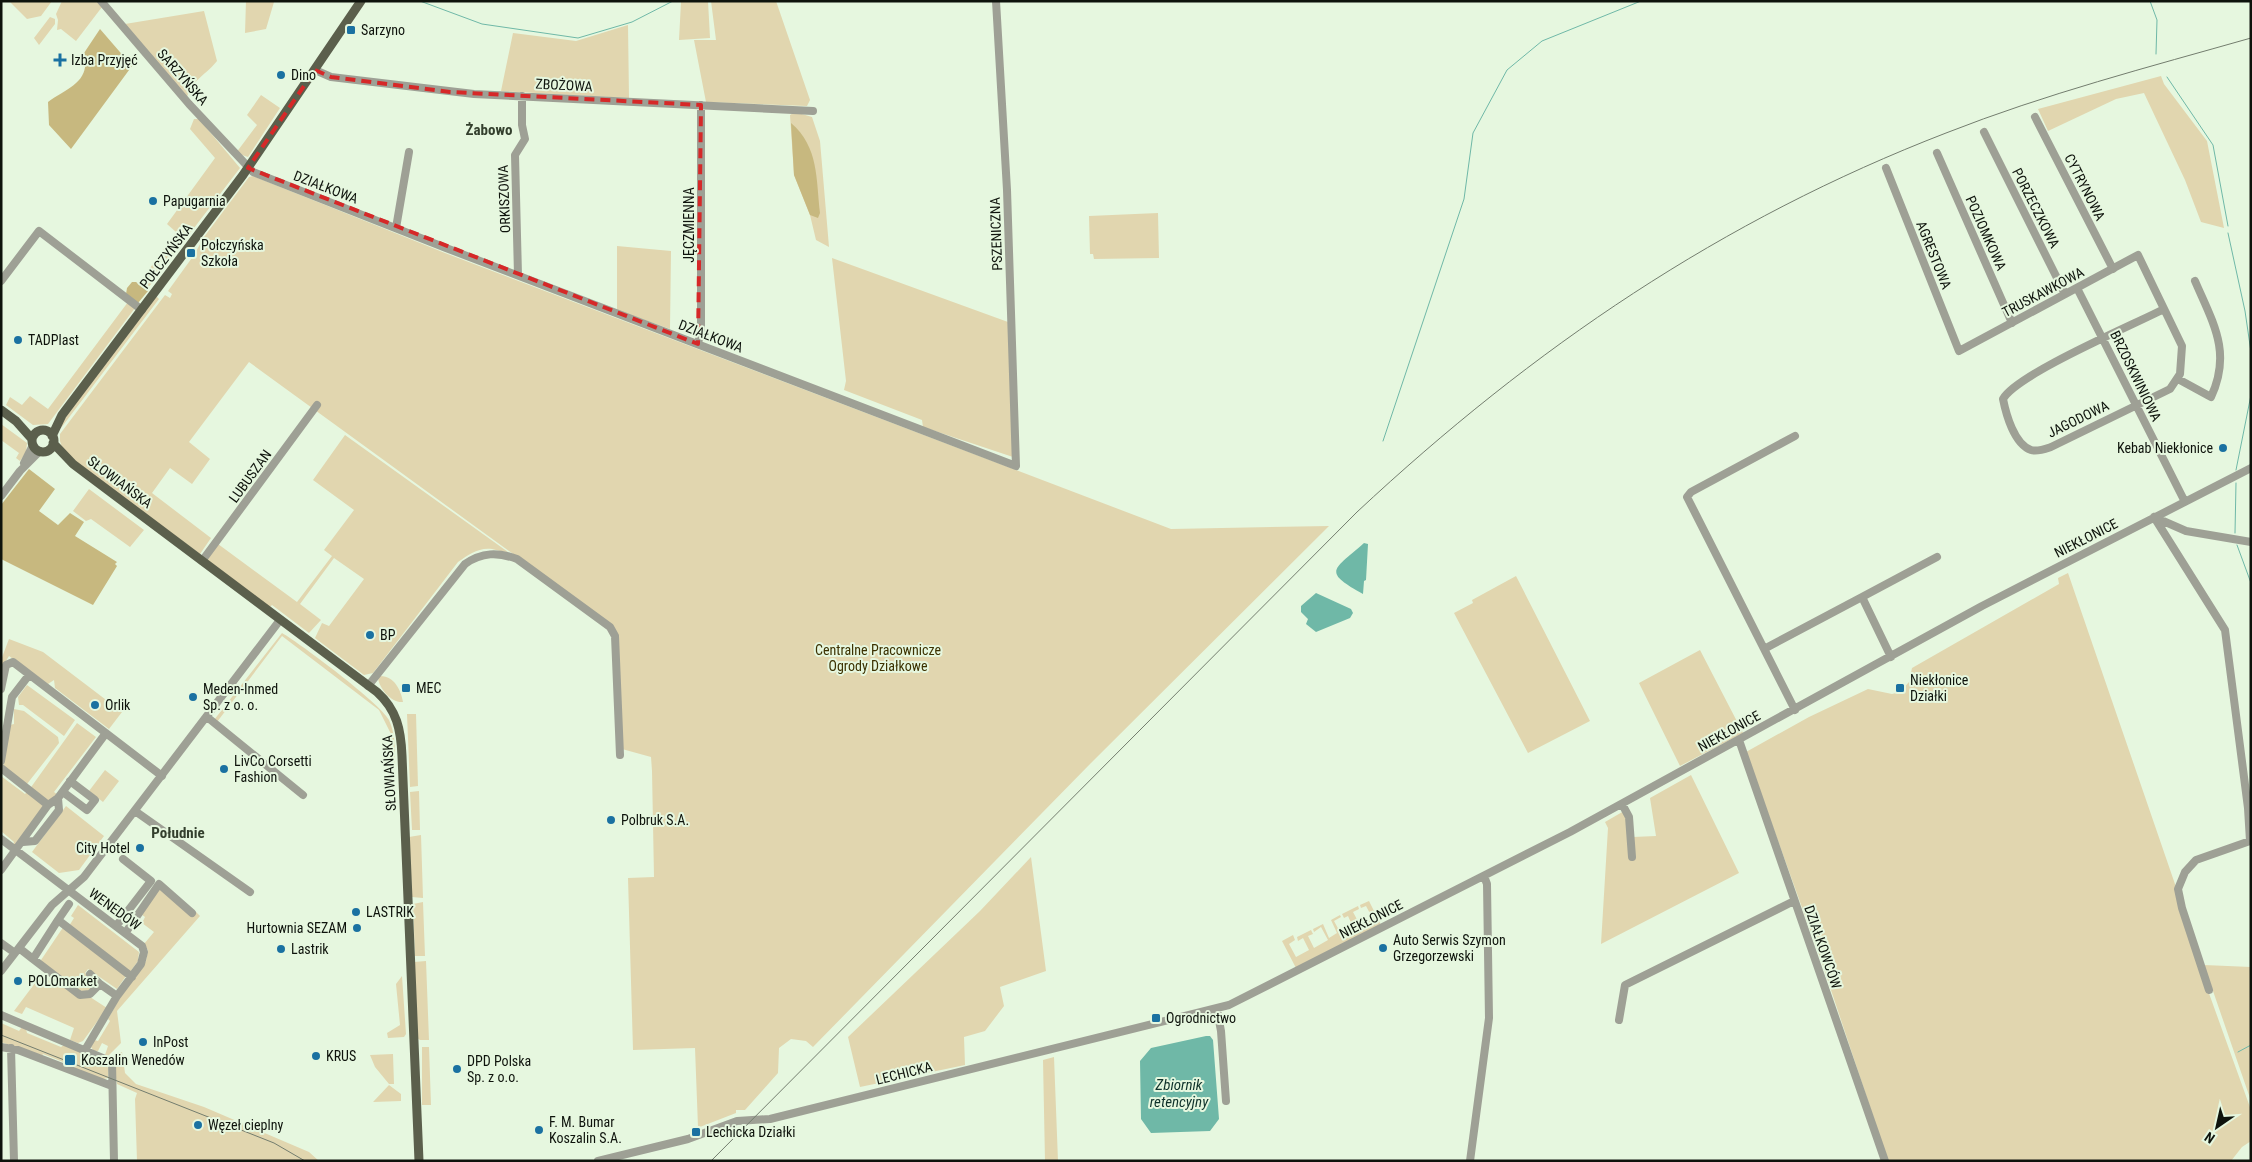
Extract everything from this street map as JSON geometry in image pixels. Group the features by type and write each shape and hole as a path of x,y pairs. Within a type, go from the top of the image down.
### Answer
{"main road":[{"name":"POŁCZYŃSKA","path":"42,441 248,168 360,1"},
{"name":"SŁOWIAŃSKA","path":"1,410 368,686 389,705 401,730 418,1161"}],"street":[{"name":"SARZYŃSKA","path":"101,1 248,168"},
{"name":"PSZENICZNA","path":"996,1 1007,190 1016,466"},
{"name":"ZBOŻOWA","path":"315,70 331,77 450,92 813,111"},
{"name":"ORKISZOWA","path":"518,275 515,156 525,139 522,125 522,96"},
{"name":"JĘCZMIENNA","path":"698,344 701,330 701,105"},
{"name":"CYTRYNOWA","path":"2035,117 2114,268"},
{"name":"PORZECZKOWA","path":"1984,132 2065,294"},
{"path":"396,228 409,152"},
{"name":"POZIOMKOWA","path":"1937,153 2012,323"},
{"name":"DZIAŁKOWA","path":"248,168 396,228 1016,466"},
{"name":"AGRESTOWA","path":"1886,168 1958,351"},
{"path":"1,281 39,231 142,310"},
{"name":"TRUSKAWKOWA","path":"1958,351 2138,255 2164,309"},
{"path":"2164,309 2182,346 2183,360 2178,378 2211,397 2218,381 2222,363 2220,341 2195,281"},
{"name":"BRZOSKWINIOWA","path":"2077,288 2185,502"},
{"name":"JAGODOWA","path":"2164,309 2016,384 2003,399 2007,417 2021,442 2031,450 2036,451 2051,447 2170,389 2178,378"},
{"name":"LUBUSZAN","path":"202,561 317,405"},
{"path":"1795,436 1691,492 1687,497 1795,710"},
{"name":"POŁCZYŃSKA","path":"1,496 42,441"},
{"name":"NIEKŁONICE","path":"1217,1010 1239,1001 1622,804 1891,658 1982,606 2251,468"},
{"path":"2154,517 2186,531 2251,542"},
{"path":"2154,517 2225,630 2248,808 2250,841 2196,860 2185,872 2178,889 2182,908 2210,990"},
{"path":"368,686 465,564 485,554 506,555 517,559 610,627 615,636 620,755"},
{"path":"1764,649 1937,557"},
{"path":"1862,597 1891,658"},
{"name":"WENEDÓW","path":"1,971 52,905 84,877 280,620"},
{"path":"1,689 5,668 9,662 13,662 162,776"},
{"path":"1,761 12,697 29,675"},
{"path":"1,705 11,706"},
{"path":"206,716 303,795"},
{"path":"1,870 48,805 60,795 106,734"},
{"name":"DZIAŁKOWCÓW","path":"1739,740 1885,1161"},
{"path":"1,768 48,805"},
{"path":"60,795 87,810 95,800 70,781"},
{"path":"23,842 35,841 58,810 60,795"},
{"path":"1622,804 1629,817 1632,856"},
{"path":"135,811 250,892"},
{"name":"WENEDÓW","path":"1,839 139,942 144,952 141,964 117,996 85,1050"},
{"path":"117,926 151,880 123,859"},
{"path":"1470,1161 1489,1018 1487,884 1484,876"},
{"path":"126,932 159,884 192,913"},
{"path":"1619,1020 1625,985 1794,901"},
{"name":"WENEDÓW","path":"33,959 69,904"},
{"path":"58,920 132,977"},
{"path":"1,943 33,959 80,995 90,994 100,984"},
{"path":"90,974 117,996"},
{"path":"1217,1010 1221,1030 1226,1101"},
{"name":"LECHICKA","path":"598,1161 688,1139 737,1121 770,1118 1217,1010"},
{"path":"1,1016 112,1062 114,1161"},
{"path":"1,1046 11,1048 112,1086"},
{"path":"11,1048 14,1161"}],"highlighted area":[{"path":"315,70 331,77 450,92 701,105 698,344 248,168"}],"green space":[{"path":"9,1 52,1 41,16 27,19"},
{"path":"62,1 97,1 102,7 76,41 61,29 57,30 58,20 56,14"},
{"path":"246,1 274,2 266,29 245,33"},
{"path":"708,1 710,38 679,40 681,2"},
{"path":"711,1 776,1 810,100 807,106 706,102 694,40 716,40"},
{"path":"204,11 217,61 192,86 187,97 125,24"},
{"path":"50,17 55,19 55,24 39,45 34,38"},
{"path":"628,25 629,98 501,91 513,33 576,41"},
{"path":"2161,76 2164,84 2207,141 2224,228 2201,222 2185,180 2144,93 2116,99 2048,131 2038,109"},
{"path":"261,95 280,108 248,157 236,153 257,125 247,115"},
{"path":"795,112 812,117 820,141 829,247 816,240 810,215 794,175 790,115"},
{"path":"194,119 199,119 240,168 148,288 140,282 176,232 167,224 215,158 190,129"},
{"name":"Centralne Pracownicze Ogrody Działkowe","path":"253,176 445,253 1171,529 1329,526 1091,763 813,1047 806,1041 791,1039 779,1048 778,1073 745,1110 736,1110 736,1113 698,1127 695,1048 633,1050 628,878 654,877 652,771 651,757 622,749 612,626 249,362 189,442 210,459 192,484 170,468 152,493 211,538 200,554 64,454 60,434 165,295 170,298 172,294 168,291 194,255 204,237 249,177"},
{"path":"1158,213 1159,258 1094,259 1093,254 1090,254 1089,216"},
{"path":"617,246 671,251 670,329 617,310"},
{"path":"832,258 1008,322 1013,457 923,427 922,420 844,390 846,381"},
{"path":"156,296 159,299 61,428 62,419"},
{"path":"128,302 135,308 48,424 33,425 6,405 10,397 22,405 30,396 48,409"},
{"path":"1,424 27,443 26,452 20,461 16,458 19,453 1,440"},
{"path":"345,435 508,552 483,549 458,562 373,673 364,675 315,638 322,623 329,626 364,579 334,558 300,604 321,620 309,633 272,605 269,608 206,560 218,544 297,602 332,556 324,550 354,510 313,480"},
{"path":"89,489 144,530 130,547 91,519 86,521 73,511"},
{"path":"2068,573 2176,887 2179,910 2251,1110 2251,1141 2242,1147 2231,1161 1888,1161 1822,963 1746,752 1809,717 1868,689 1892,694 1900,692 1909,682 1912,668 2059,584 2058,578"},
{"path":"1516,576 1590,721 1528,753 1454,613 1473,603 1472,600"},
{"path":"282,633 339,674 383,712 389,720 393,732 395,769 391,734 379,710 282,636 217,722 214,720"},
{"path":"9,639 43,652 122,712 109,729 55,688 54,680 48,684 9,656 1,669 1,660"},
{"path":"1700,650 1743,733 1680,766 1639,683"},
{"path":"379,676 389,678 396,684 403,702 394,700 386,694 379,682"},
{"path":"27,685 75,720 64,736 23,705 19,705 18,697"},
{"path":"14,709 24,711 58,737 59,743 27,784 3,767 10,725 14,724"},
{"path":"407,714 416,714 418,786 410,787"},
{"path":"77,723 96,737 54,792 58,795 47,804 29,790"},
{"path":"105,770 119,781 103,802 89,791"},
{"path":"1691,775 1739,873 1601,944 1608,828 1605,822 1624,811 1633,837 1656,836 1650,798"},
{"path":"1,776 25,794 27,792 45,805 19,845 13,845 14,842 1,831"},
{"path":"419,791 420,830 412,830 410,792"},
{"path":"66,806 104,836 79,870 59,873 32,852"},
{"path":"421,835 423,898 412,897 409,837"},
{"path":"1031,857 1046,971 1000,987 1004,1006 985,1031 964,1037 965,1065 860,1087 848,1037 980,911"},
{"path":"159,890 162,890 193,916 196,912 200,916 117,1011 121,1043 107,1057 105,1055 108,1046 102,1043 98,1051 94,1051 91,1047 94,1040 98,1041 110,1021 108,1019 122,994 146,961 148,950 144,944 154,932 142,923 145,917 141,914"},
{"path":"1369,901 1381,925 1296,968 1282,941 1293,935 1295,940 1289,944 1296,957 1309,950 1303,938 1298,941 1297,937 1311,930 1313,934 1308,936 1314,948 1328,940 1321,927 1314,932 1313,929 1323,924 1329,938 1337,933 1331,920 1340,915 1341,917 1334,921 1341,934 1353,927 1348,916 1344,918 1342,914 1358,906 1359,909 1353,912 1360,925 1373,919 1366,906 1361,908 1360,905"},
{"path":"423,902 425,956 415,956 413,904"},
{"path":"78,905 139,952 138,961 130,972 69,926 74,918 71,916"},
{"path":"64,926 72,932 73,936 126,976 117,989 88,969 85,973 96,981 96,984 90,990 83,993 43,965 41,960"},
{"path":"426,961 429,1040 420,1040 417,1038 414,962"},
{"path":"2204,965 2251,967 2251,1101"},
{"path":"41,975 57,986 59,983 90,997 107,1008 83,1041 78,1043 70,1040 74,1028 26,1007 22,1014 14,1011"},
{"path":"402,976 406,1034 404,1037 388,1038 387,1033 400,1025 396,984"},
{"path":"1,1023 19,1031 22,1027 26,1029 27,1033 61,1047 64,1045 106,1063 108,1078 103,1079 43,1054 42,1056 1,1042"},
{"path":"422,1047 429,1047 431,1105 422,1105"},
{"path":"120,1052 122,1052 125,1073 136,1084 204,1107 309,1152 319,1161 137,1161 135,1099 137,1093 117,1084 114,1066"},
{"path":"393,1054 394,1084 389,1084 375,1067 370,1055"},
{"path":"1054,1057 1058,1161 1045,1161 1043,1060"},
{"path":"389,1085 401,1094 401,1101 373,1102"}],"shaded area":[{"path":"100,29 132,66 71,149 49,125 48,102 70,88 81,77 85,63 84,53"},
{"path":"791,123 807,142 811,153 818,188 820,213 818,218 810,215 794,175"},
{"path":"132,282 136,282 148,291 138,303 126,294 127,288"},
{"path":"29,469 55,489 39,511 58,525 70,513 84,522 75,536 117,562 115,564 117,566 93,605 1,559 1,505"}],"water":[{"path":"1364,543 1368,544 1366,580 1364,581 1363,594 1341,580 1336,570 1345,559"},
{"path":"1316,593 1351,609 1353,613 1350,618 1316,632 1306,624 1308,619 1301,612 1301,606"},
{"name":"Zbiornik retencyjny","path":"1210,1036 1213,1040 1219,1119 1210,1131 1151,1133 1141,1119 1140,1061 1151,1048"}],"waterway":[{"path":"420,1 482,24 578,38 632,22 673,1"},
{"path":"1383,441 1464,199 1473,133 1507,70 1542,41 1641,1"},
{"path":"2150,1 2157,20 2156,54"},
{"path":"2167,77 2213,145 2228,226"},
{"path":"2228,233 2245,311 2251,352"},
{"path":"2236,470 2251,395"},
{"path":"2235,533 2236,483"},
{"path":"2237,545 2251,583"},
{"path":"2238,1052 2251,1045"}],"railway":[{"path":"711,1161 1357,512 1492,395 1562,343 1634,293 1707,248 1784,206 1863,167 1946,133 2021,106 2251,38"},
{"path":"1,1035 274,1143 305,1161"}],"place":[{"name":"Sarzyno","path":"351,30"},
{"name":"Izba Przyjęć","path":"60,60"},
{"name":"Dino","path":"281,75"},
{"name":"Papugarnia","path":"153,201"},
{"name":"Połczyńska Szkoła","path":"191,253"},
{"name":"TADPlast","path":"18,340"},
{"name":"Kebab Niekłonice","path":"2223,448"},
{"name":"BP","path":"370,635"},
{"name":"MEC","path":"406,688"},
{"name":"Niekłonice Działki","path":"1900,688"},
{"name":"Meden-Inmed Sp. z o. o.","path":"193,697"},
{"name":"Orlik","path":"95,705"},
{"name":"LivCo Corsetti Fashion","path":"224,769"},
{"name":"Polbruk S.A.","path":"611,820"},
{"name":"City Hotel","path":"140,848"},
{"name":"LASTRIK","path":"356,912"},
{"name":"Hurtownia SEZAM","path":"357,928"},
{"name":"Auto Serwis Szymon Grzegorzewski","path":"1383,948"},
{"name":"Lastrik","path":"281,949"},
{"name":"POLOmarket","path":"18,981"},
{"name":"Ogrodnictwo","path":"1156,1018"},
{"name":"InPost","path":"143,1042"},
{"name":"KRUS","path":"316,1056"},
{"name":"Koszalin Wenedów","path":"70,1060"},
{"name":"DPD Polska Sp. z o.o.","path":"457,1069"},
{"name":"Węzeł cieplny","path":"198,1125"},
{"name":"F. M. Bumar Koszalin S.A.","path":"539,1130"},
{"name":"Lechicka Działki","path":"696,1132"}],"district":[{"name":"Żabowo","path":"489,130"},
{"name":"Południe","path":"178,833"}]}
